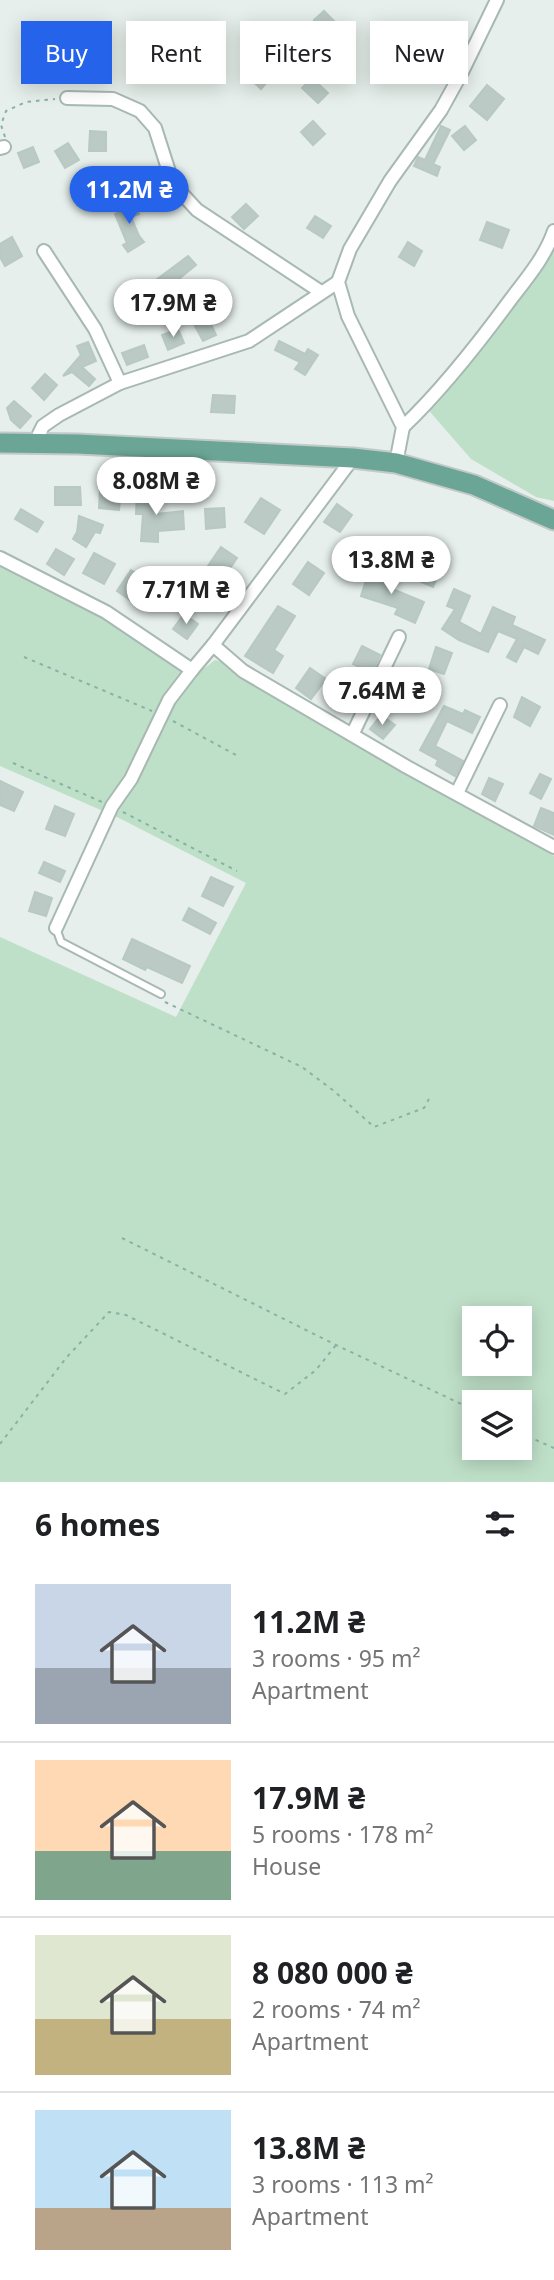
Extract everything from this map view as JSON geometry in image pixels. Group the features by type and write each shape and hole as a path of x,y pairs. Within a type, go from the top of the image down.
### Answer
{"main road":[{"path":"0,443 353,458 396,463 474,485 554,520"}],"street":[{"path":"403,428 348,316 338,282 349,249 390,181 441,110 497,0"},
{"path":"67,98 113,99 140,111 155,128 173,184 197,210 321,292"},
{"path":"396,463 403,428 496,320 540,261 554,231"},
{"path":"44,251 95,329 120,383"},
{"path":"39,443 43,426 59,415 120,383 249,341 338,282"},
{"path":"56,928 112,806 131,779 169,701 353,458"},
{"path":"0,558 106,612 192,670"},
{"path":"354,733 399,637"},
{"path":"213,645 243,671 354,733 407,767 554,847"},
{"path":"457,793 500,705"}],"lane":[{"path":"56,928 61,942 161,995"}],"path":[{"path":"2,148 6,139 1,125 6,111 26,102 67,98"},
{"path":"24,657 162,715 236,755"},
{"path":"13,763 112,806 237,871"},
{"path":"161,995 166,1004 302,1067 374,1127 424,1108 429,1099"},
{"path":"122,1238 462,1404"},
{"path":"0,1444 25,1415 66,1358 109,1312 126,1315 285,1394 316,1370 336,1345"},
{"path":"532,1438 554,1448"}],"green space":[{"path":"554,231 554,501 536,497 471,459 425,406 496,320"},
{"path":"0,563 78,600 180,670 199,671 215,660 230,664 554,856 554,1482 0,1482 0,937 176,1017 246,883 119,818 0,766"}],"building":[{"path":"324,11 334,21 315,21"},
{"path":"306,84 318,84 328,93 318,103 302,88"},
{"path":"487,85 504,99 487,120 470,106"},
{"path":"313,121 325,134 313,145 301,132"},
{"path":"441,126 450,130 433,164 440,167 437,176 414,166 418,157 425,160"},
{"path":"465,126 476,140 464,150 452,136"},
{"path":"90,131 106,132 106,151 89,151"},
{"path":"68,143 79,160 65,168 55,151"},
{"path":"33,147 39,162 24,168 18,153"},
{"path":"133,200 139,214 131,217 144,242 128,252 123,245 127,243 115,214 124,210 122,205"},
{"path":"246,204 258,216 244,229 232,217"},
{"path":"315,216 331,226 323,238 307,228"},
{"path":"487,222 509,230 502,248 480,240"},
{"path":"12,237 22,256 5,266 0,257 0,244"},
{"path":"408,242 422,251 414,266 399,257"},
{"path":"188,256 196,265 164,291 156,280"},
{"path":"209,320 216,335 203,341 195,326"},
{"path":"178,329 184,343 168,350 162,335"},
{"path":"279,341 305,354 308,349 318,355 305,375 295,369 300,362 275,350"},
{"path":"88,342 96,361 82,367 95,379 89,386 72,372 63,376 81,355 77,346"},
{"path":"144,345 148,357 127,365 122,353"},
{"path":"45,374 57,385 44,400 32,388"},
{"path":"213,395 235,396 234,413 211,412"},
{"path":"14,401 31,416 20,428 11,420 7,408"},
{"path":"55,487 80,487 81,505 55,505"},
{"path":"100,489 121,490 119,510 99,508"},
{"path":"137,491 157,491 156,514 183,511 184,529 158,531 158,542 141,541 143,514 136,514"},
{"path":"261,498 280,510 264,534 245,522"},
{"path":"337,504 352,515 340,532 324,522"},
{"path":"224,508 225,527 206,529 205,509"},
{"path":"21,509 43,522 37,532 15,519"},
{"path":"79,516 103,525 100,533 95,532 86,547 73,539 77,532"},
{"path":"221,547 237,558 224,577 208,566"},
{"path":"56,549 74,559 64,575 47,564"},
{"path":"425,549 446,558 433,587 412,578"},
{"path":"94,553 115,564 104,584 83,573"},
{"path":"308,562 324,573 309,595 293,584"},
{"path":"131,570 147,581 133,602 117,591"},
{"path":"369,571 393,578 390,588 424,602 415,623 395,614 398,608 361,596"},
{"path":"454,589 470,596 459,622 481,634 493,607 515,617 512,625 545,640 538,654 524,647 516,662 507,657 517,639 498,631 488,652 459,640 442,629 455,609 447,606"},
{"path":"278,606 295,616 274,650 283,656 273,673 245,656"},
{"path":"184,614 198,624 187,639 173,629"},
{"path":"362,646 380,655 372,673 353,664"},
{"path":"436,647 452,653 444,674 429,669"},
{"path":"310,668 326,679 311,699 296,688"},
{"path":"397,676 414,687 405,701 388,691"},
{"path":"522,697 540,707 530,726 514,717"},
{"path":"444,706 463,714 465,710 480,717 472,733 447,721 435,746 463,761 455,776 436,765 438,760 420,750"},
{"path":"381,715 395,725 383,739 370,729"},
{"path":"540,774 551,779 541,799 530,793"},
{"path":"489,778 503,784 495,801 482,794"},
{"path":"0,781 23,792 14,811 0,805"},
{"path":"55,806 74,814 65,836 46,829"},
{"path":"541,808 554,813 554,835 534,826"},
{"path":"44,862 65,871 60,882 39,873"},
{"path":"211,877 233,887 223,906 202,896"},
{"path":"35,892 52,898 46,916 29,911"},
{"path":"189,908 216,923 210,934 183,920"},
{"path":"132,939 190,966 182,983 123,959"}]}
